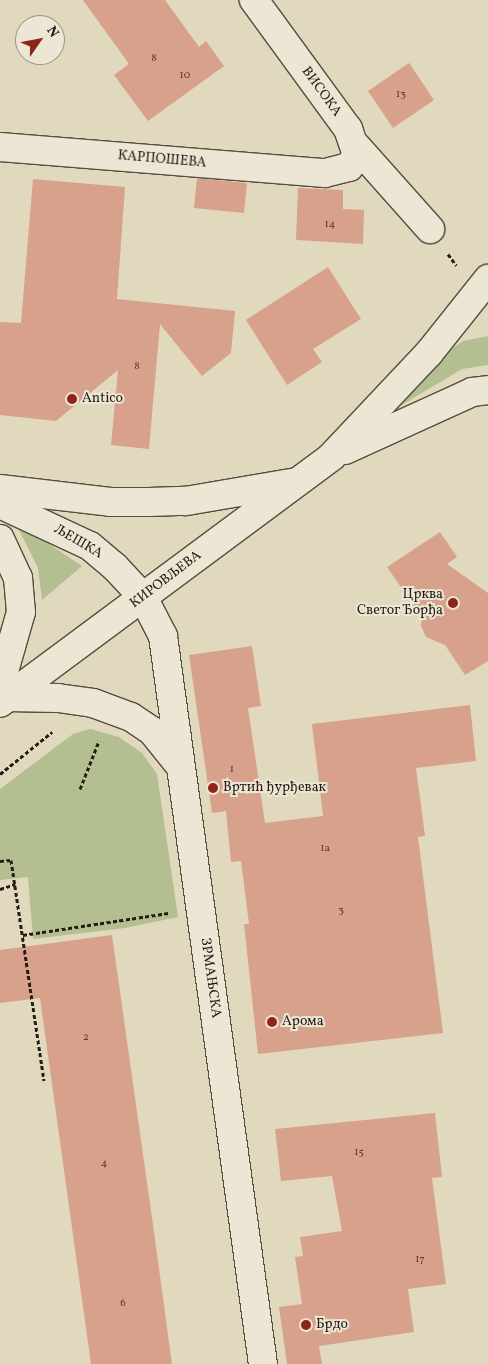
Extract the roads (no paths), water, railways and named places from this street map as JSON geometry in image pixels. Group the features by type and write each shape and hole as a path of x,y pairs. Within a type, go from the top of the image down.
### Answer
{"street":[{"name":"ВИСОКА","path":"254,0 348,129 357,147 430,229"},
{"name":"КАРПОШЕВА","path":"0,147 325,173 349,167 357,155 357,147"},
{"name":"КИРОВЉЕВА","path":"3,695 143,597 332,456 429,353 488,279"},
{"name":"КИРОВЉЕВА","path":"332,456 472,392 488,390"},
{"path":"0,489 110,502 167,502 295,483"},
{"name":"ЉЕШКА","path":"0,504 90,546 115,567 143,597"},
{"path":"0,538 18,578 21,612 3,695 58,698 93,704 131,718 152,731 180,766"},
{"name":"ЗРМАЊСКА","path":"143,597 163,636 263,1364"}],"place":[{"name":"Antico","path":"72,399"},
{"name":"Црква Светог Ђорђа","path":"453,603"},
{"name":"Вртић ђурђевак","path":"213,788"},
{"name":"Арома","path":"272,1022"},
{"name":"Брдо","path":"306,1325"}]}
